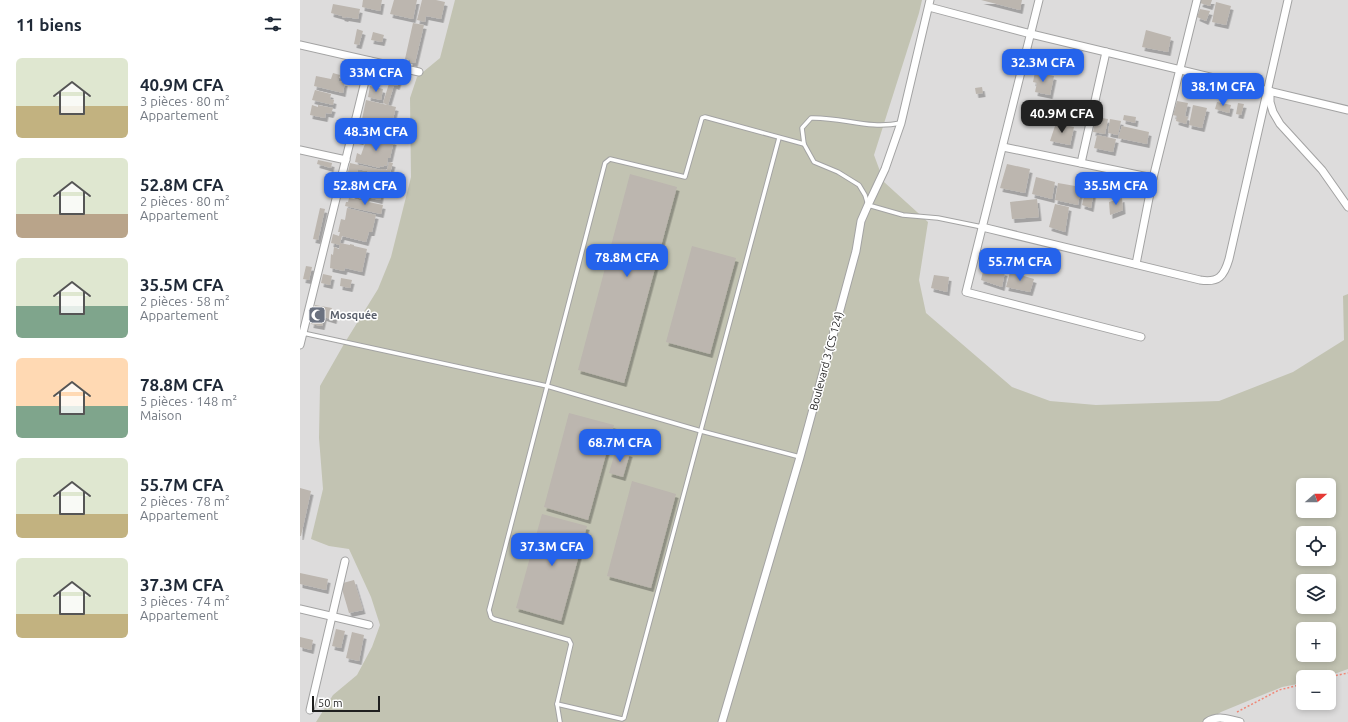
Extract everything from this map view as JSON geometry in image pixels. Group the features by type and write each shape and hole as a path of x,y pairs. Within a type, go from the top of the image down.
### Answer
{"street":[{"path":"1039,0 966,292 1141,337"},
{"path":"1136,264 1153,178 1197,0"},
{"path":"982,227 1208,282 1218,279 1225,270 1268,91 1288,0"},
{"path":"929,3 1031,34 1348,110"},
{"name":"Boulevard 3 (CS 124)","path":"722,722 800,457 856,251 861,222 885,169 901,123 929,3"},
{"path":"300,45 419,72"},
{"path":"1080,162 1106,52"},
{"path":"300,345 303,333 303,323 346,160 370,61"},
{"path":"1268,91 1273,112 1280,124 1322,170 1348,207"},
{"path":"1003,147 1153,178"},
{"path":"300,150 346,160"},
{"path":"310,710 345,561"},
{"path":"300,609 369,625"},
{"path":"1207,722 1214,718 1224,718 1240,722"}],"lane":[{"path":"560,722 557,704 571,642 494,619 490,614 492,597 607,160 610,159 685,177 702,118 705,117 804,144"},
{"path":"901,123 890,125 872,125 852,123 842,120 811,118 802,128 804,144 814,162 838,172 859,185 865,195 868,205 903,215 938,218 982,227"},
{"path":"557,704 622,719 624,718 779,138"},
{"path":"303,333 547,386 701,431 800,457"}],"path":[{"path":"1336,675 1348,673"},
{"path":"1224,718 1279,690 1296,686"}],"shaded area":[{"path":"300,0 1348,0 1348,722 300,722"},
{"path":"455,0 922,0 874,155 884,182 928,222 919,280 926,313 1012,387 1050,401 1096,405 1219,401 1293,372 1344,340 1343,296 1348,294 1348,669 1336,673 1336,670 1296,670 1296,684 1282,687 1221,712 1205,722 316,722 333,695 357,675 372,647 380,625 371,597 349,549 329,546 311,539 323,489 319,438 320,386 378,289 391,257 411,177 410,98 417,77 440,58"}],"building":[{"path":"363,0 382,0 380,11 362,7"},
{"path":"394,0 417,0 413,19 390,14"},
{"path":"422,0 436,0 445,2 441,19 426,16 425,22 417,20"},
{"path":"981,0 1022,0 1020,10"},
{"path":"1201,0 1212,0 1210,6 1200,3"},
{"path":"1216,2 1231,6 1226,25 1212,22"},
{"path":"333,4 360,9 358,19 346,18 331,13"},
{"path":"1200,9 1210,11 1206,21 1197,17"},
{"path":"413,23 424,25 415,63 405,59"},
{"path":"357,29 363,31 359,45 354,44"},
{"path":"1146,30 1171,37 1168,52 1142,47"},
{"path":"373,32 384,35 382,42 371,40"},
{"path":"1035,72 1054,76 1050,95 1035,92 1037,83 1033,82"},
{"path":"333,73 340,75 338,81 345,82 343,93 314,86 316,76 331,79"},
{"path":"391,77 399,80 397,86 394,85 388,105 383,103"},
{"path":"370,86 383,89 381,100 368,97"},
{"path":"982,87 983,93 976,94 975,88"},
{"path":"315,90 331,94 330,99 334,100 333,105 312,100"},
{"path":"366,100 396,107 390,131 361,124"},
{"path":"1177,101 1188,103 1185,116 1188,117 1186,124 1176,121 1177,116 1173,115"},
{"path":"1217,102 1231,105 1229,113 1215,109"},
{"path":"1238,103 1244,104 1241,115 1236,114"},
{"path":"312,105 333,108 331,114 326,113 325,118 310,115"},
{"path":"1193,105 1207,108 1202,128 1189,125"},
{"path":"1124,115 1136,117 1135,123 1123,120"},
{"path":"1096,117 1108,119 1105,134 1093,132"},
{"path":"1110,119 1121,121 1118,135 1108,133"},
{"path":"1056,123 1074,127 1070,145 1050,141"},
{"path":"1122,126 1149,132 1147,144 1118,138"},
{"path":"359,128 367,130 366,138 362,137 361,141 356,140"},
{"path":"371,135 384,136 383,138 394,141 387,166 380,166 380,168 355,162 357,153 361,155 367,138 370,139"},
{"path":"1097,135 1116,139 1113,152 1094,148"},
{"path":"318,160 332,163 331,168 317,164"},
{"path":"389,162 393,163 389,176 358,169 356,179 353,178 352,182 346,181 350,163 387,170"},
{"path":"1007,164 1030,169 1025,193 1000,188"},
{"path":"630,174 677,187 624,383 578,370"},
{"path":"362,176 369,178 369,176 375,177 374,179 384,181 380,200 367,197 366,200 352,196 356,180 360,181"},
{"path":"1036,177 1055,182 1052,199 1032,194"},
{"path":"1058,183 1081,187 1078,205 1055,200"},
{"path":"1086,187 1094,190 1091,208 1082,205"},
{"path":"349,198 383,205 381,214 345,206"},
{"path":"1122,198 1123,210 1110,215 1109,202"},
{"path":"1037,199 1039,217 1012,219 1010,202"},
{"path":"1055,204 1069,207 1065,232 1049,227"},
{"path":"320,208 325,209 318,240 313,239"},
{"path":"347,208 376,215 372,232 369,232 366,242 342,236 340,243 367,249 362,272 345,268 344,271 330,268 331,254 333,255 334,247 339,249 340,245 331,243 333,234 339,236 340,232 338,232 341,219 345,220"},
{"path":"692,246 736,258 710,354 666,342"},
{"path":"306,266 312,267 309,280 303,279"},
{"path":"984,267 1005,272 1002,287 981,280"},
{"path":"1010,272 1034,279 1030,292 1006,287"},
{"path":"323,274 332,276 330,285 321,283"},
{"path":"934,275 949,277 947,292 931,288"},
{"path":"341,278 352,280 350,288 340,286"},
{"path":"315,305 332,308 330,313 335,315 334,320 324,317 322,326 311,324"},
{"path":"569,413 614,425 588,520 544,507"},
{"path":"616,449 630,453 623,477 609,473"},
{"path":"632,481 676,494 651,588 607,576"},
{"path":"300,488 311,491 301,536 300,536"},
{"path":"542,514 587,526 561,621 516,608"},
{"path":"300,573 328,579 326,590 300,584"},
{"path":"354,580 363,610 349,613 342,589 343,583"},
{"path":"336,629 345,631 341,648 332,646"},
{"path":"352,632 364,635 359,661 346,658"},
{"path":"300,637 313,640 311,650 300,647"}],"place":[{"name":"Mosquée","path":"317,315"}]}
